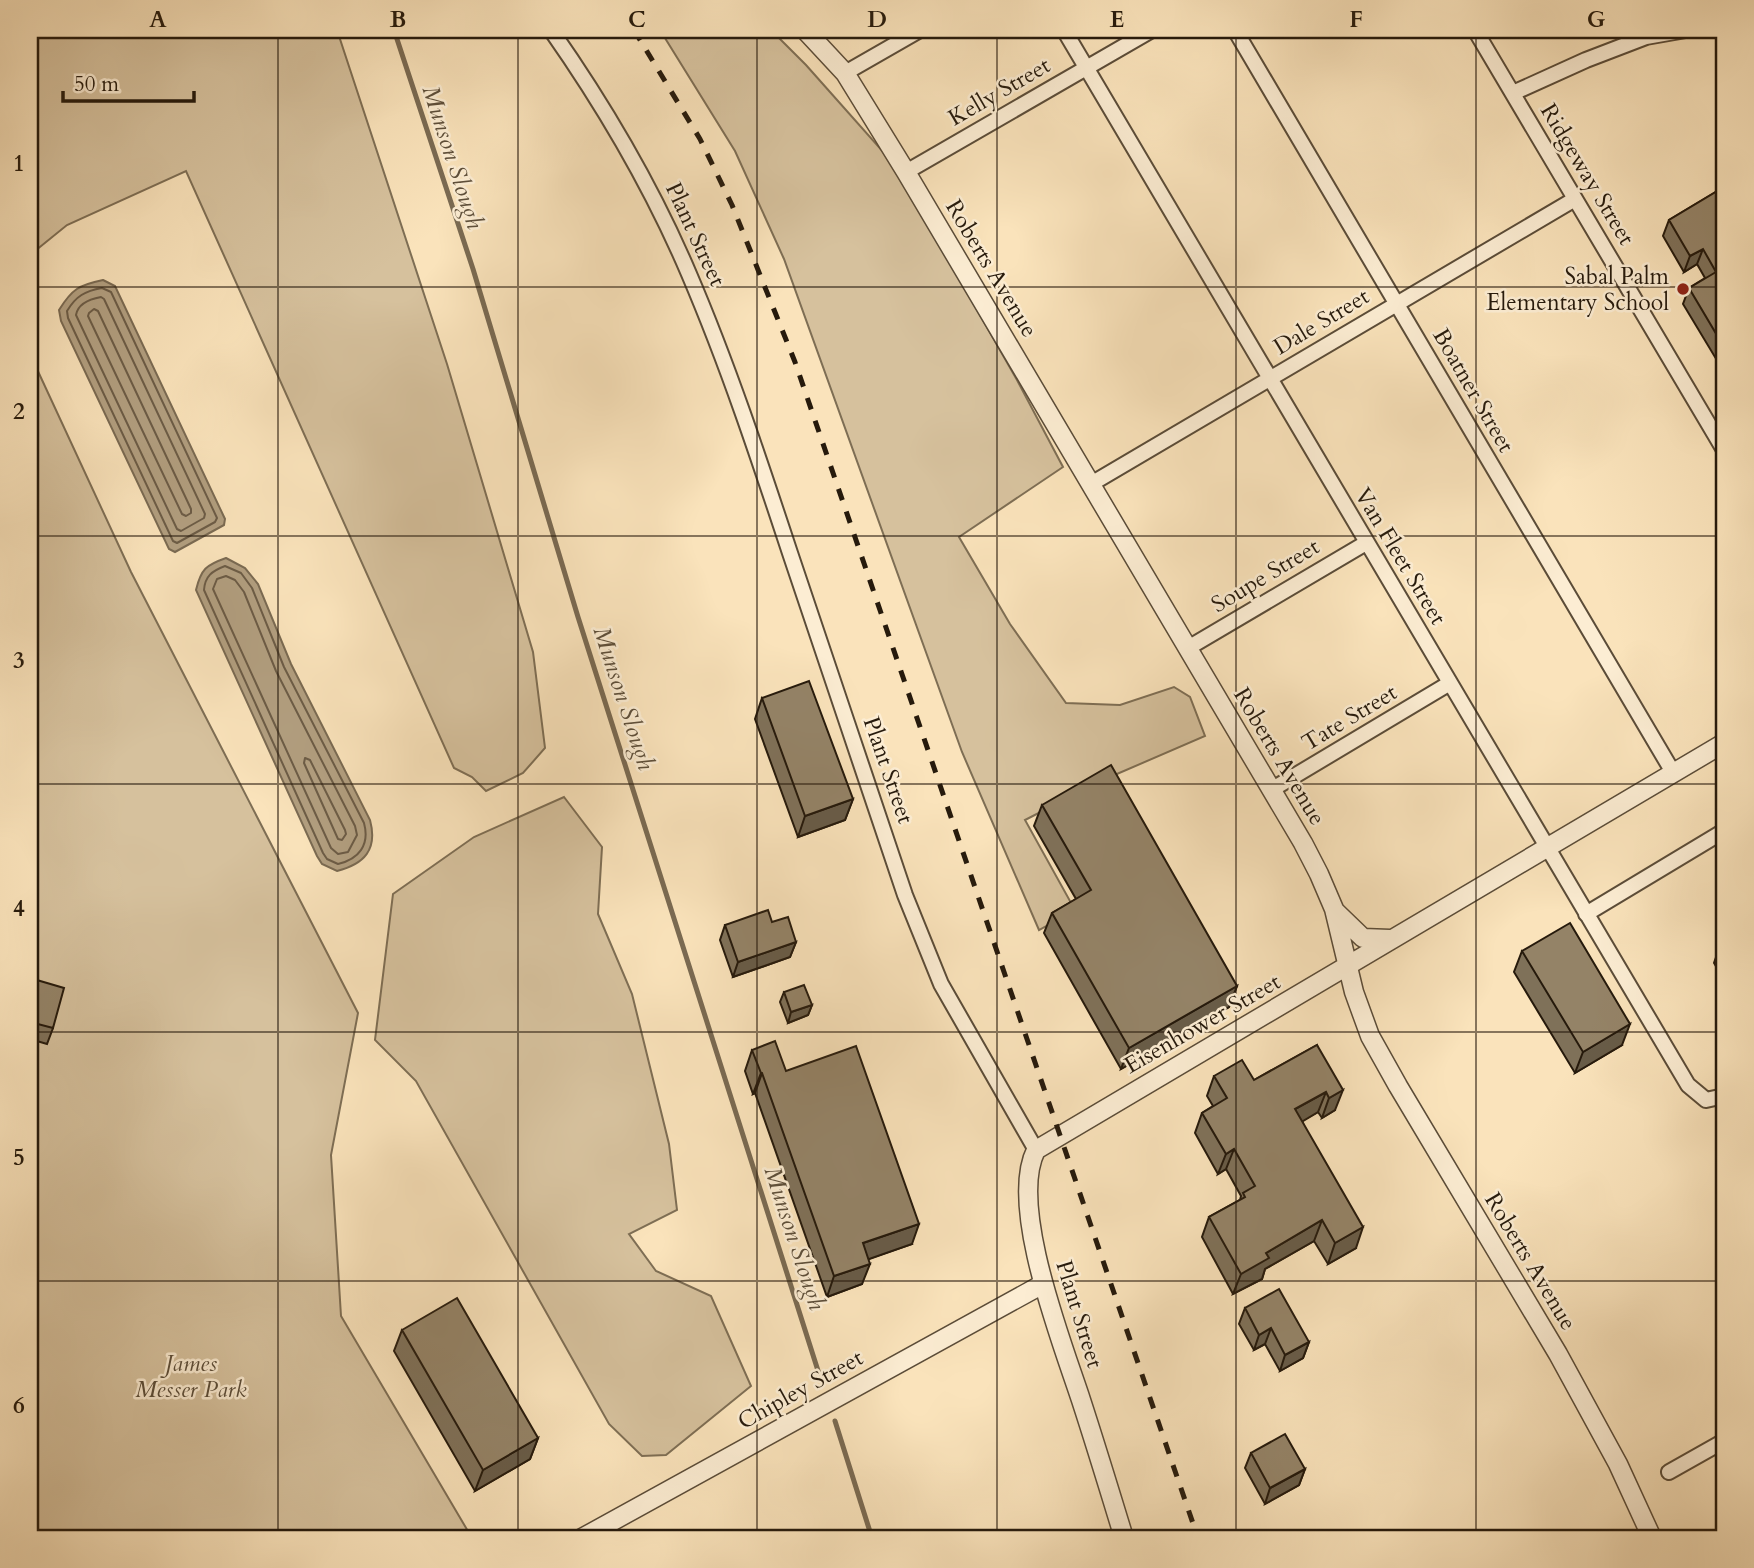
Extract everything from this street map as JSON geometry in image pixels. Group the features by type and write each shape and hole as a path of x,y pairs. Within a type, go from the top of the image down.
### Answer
{"street":[{"name":"Plant Street","path":"551,30 616,128 688,271 757,454 905,895 929,958 941,984 1036,1150 1030,1162 1028,1187 1043,1284 1124,1538"},
{"name":"Roberts Avenue","path":"805,30 845,73 906,172 1320,874 1334,909 1370,1036 1558,1354 1618,1464 1652,1538"},
{"path":"845,73 920,30"},
{"name":"Van Fleet Street","path":"1064,30 1688,1086 1706,1100 1724,1097"},
{"name":"Kelly Street","path":"906,172 1152,30"},
{"name":"Boatner Street","path":"1236,30 1674,774"},
{"name":"Ridgeway Street","path":"1475,30 1724,450"},
{"path":"1513,93 1646,37 1686,30"},
{"name":"Dale Street","path":"1091,484 1576,199"},
{"name":"Soupe Street","path":"1188,648 1366,543"},
{"name":"Tate Street","path":"1271,790 1450,683"},
{"name":"Eisenhower Street","path":"1036,1150 1724,743"},
{"path":"1586,914 1724,831"},
{"path":"1334,909 1363,938 1394,939"},
{"name":"Chipley Street","path":"582,1538 1043,1284"},
{"path":"1668,1472 1724,1441"}],"green space":[{"path":"30,30 337,30 447,364 533,652 545,748 523,773 486,791 472,777 454,768 186,171 67,225 30,255"},
{"path":"660,30 771,30 806,65 894,164 1017,380 1063,467 959,537 1010,624 1066,703 1120,705 1174,687 1190,697 1205,736 1103,780 1025,820 1075,910 1039,930 962,752 784,259 735,151"},
{"name":"James Messer Park","path":"30,354 131,572 358,1013 331,1155 341,1316 472,1538 30,1538"},
{"path":"564,797 602,847 598,914 632,994 669,1144 677,1210 629,1234 656,1271 711,1296 751,1386 666,1455 642,1456 609,1424 416,1081 375,1040 393,894 474,837"}],"water":[{"path":"103,280 115,286 225,519 224,525 175,552 169,549 61,321 59,310 72,293 82,286"},
{"path":"226,558 245,568 258,584 291,664 370,820 372,840 367,854 346,868 337,871 322,864 317,856 196,590 205,569"}],"building":[{"path":"1724,187 1724,347 1689,288 1716,272 1703,249 1690,256 1669,220"},
{"path":"809,681 853,799 805,816 762,698"},
{"path":"1111,765 1237,986 1129,1048 1052,913 1091,890 1042,805"},
{"path":"768,910 772,922 788,917 796,942 738,962 725,925"},
{"path":"1570,923 1630,1024 1583,1052 1522,951"},
{"path":"30,978 64,988 53,1028 30,1022"},
{"path":"804,985 812,1005 791,1012 784,992"},
{"path":"775,1041 786,1071 856,1046 919,1224 863,1243 870,1264 834,1276 752,1050"},
{"path":"1317,1045 1343,1090 1329,1098 1326,1092 1295,1109 1363,1227 1335,1243 1322,1220 1266,1253 1269,1258 1241,1274 1209,1217 1245,1197 1243,1193 1255,1186 1234,1149 1226,1154 1202,1113 1227,1098 1214,1076 1242,1060 1254,1080"},
{"path":"1279,1289 1309,1342 1285,1355 1271,1328 1259,1335 1245,1308"},
{"path":"457,1298 538,1438 483,1470 402,1330"},
{"path":"1285,1434 1305,1469 1270,1488 1251,1453"}],"waterway":[{"name":"Munson Slough","path":"394,30 473,269 578,617 820,1377"},
{"path":"835,1421 872,1538"}],"railway":[{"path":"634,30 700,139 732,205 795,362 1198,1538"}],"place":[{"name":"Sabal Palm Elementary School","path":"1683,289"}]}
